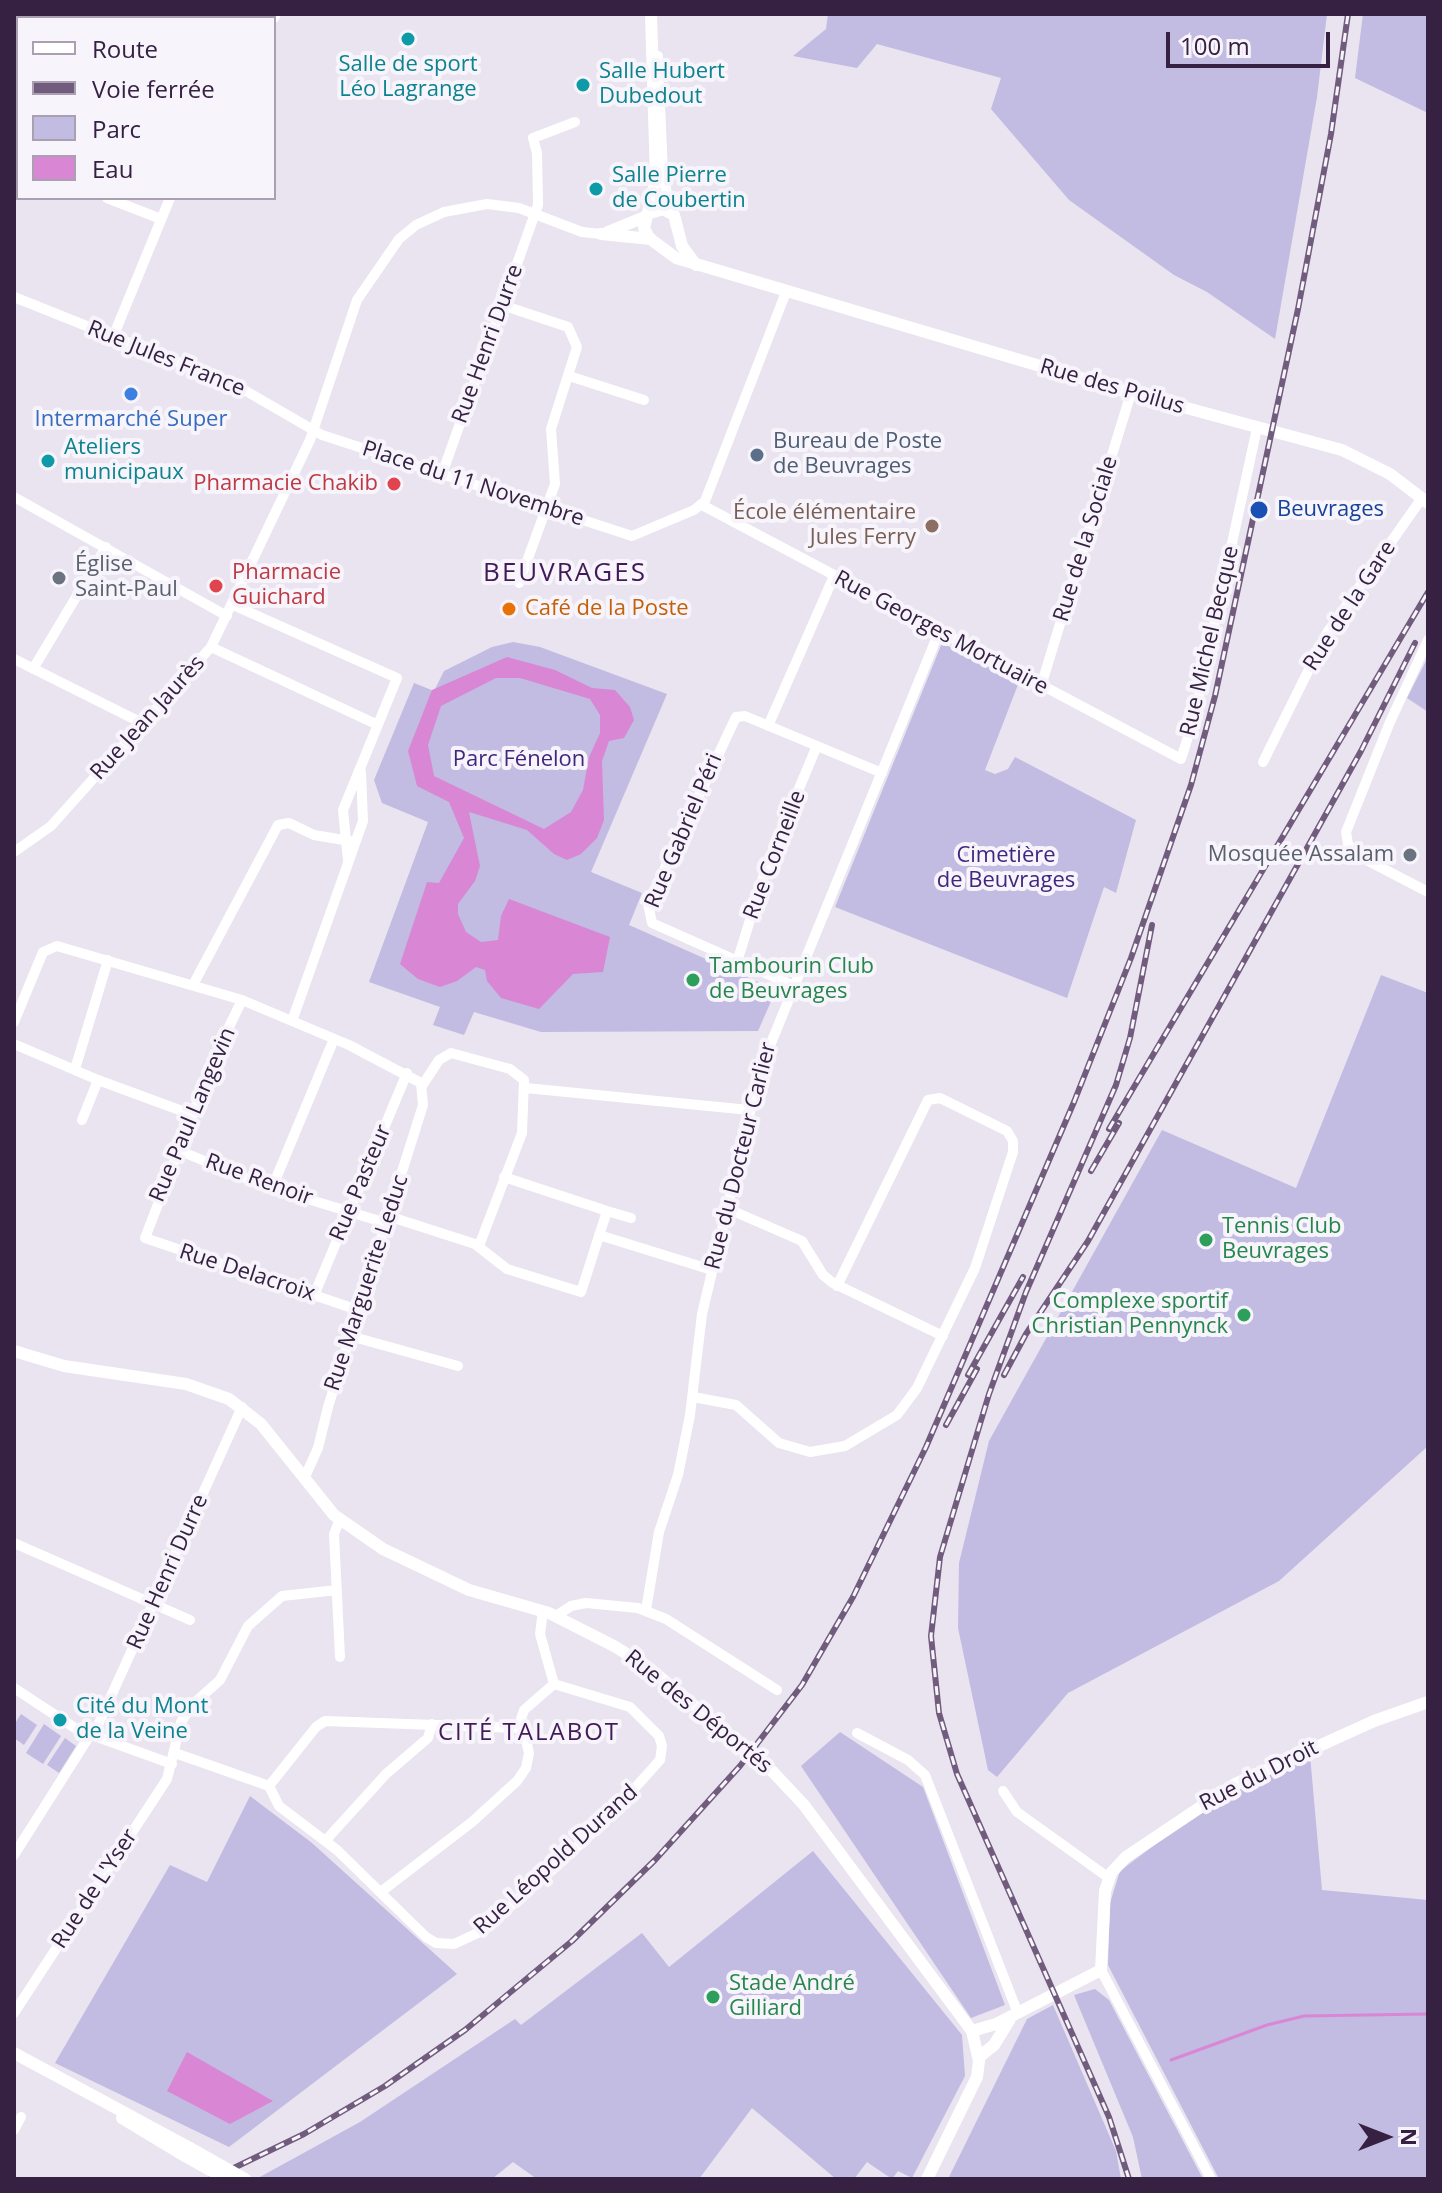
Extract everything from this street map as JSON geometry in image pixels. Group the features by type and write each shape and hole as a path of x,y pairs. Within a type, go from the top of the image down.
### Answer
{"street":[{"path":"652,240 644,228 656,180 654,14"},
{"path":"656,81 663,175 671,212 677,220 684,250 696,265"},
{"name":"Rue Henri Durre","path":"442,474 535,213 538,158 533,138 575,122"},
{"path":"112,200 161,219"},
{"path":"113,337 169,200"},
{"name":"Rue Jean Jaurès","path":"14,852 51,826 211,647 314,431 349,316 368,279 399,239 428,219 465,206 503,205 535,213 582,232 601,234"},
{"path":"601,234 660,209 671,212"},
{"path":"601,234 669,241 678,230"},
{"name":"Rue des Poilus","path":"652,240 679,260 1131,393 1355,455 1397,478 1425,500"},
{"path":"702,505 722,465 786,292"},
{"name":"Rue Jules France","path":"14,297 244,390 314,431"},
{"path":"502,305 571,330 577,347 551,429 556,479 519,583"},
{"path":"569,376 644,400"},
{"name":"Rue de la Sociale","path":"1041,686 1131,393"},
{"name":"Rue Michel Becque","path":"1181,759 1194,718 1257,428"},
{"name":"Place du 11 Novembre","path":"314,431 632,536 702,505"},
{"path":"14,497 230,611 397,678 342,814 351,840"},
{"name":"Rue de la Gare","path":"1263,762 1327,633 1425,500"},
{"name":"Rue Georges Mortuaire","path":"702,505 1181,759"},
{"path":"33,669 106,547"},
{"path":"768,726 834,576"},
{"name":"Rue du Docteur Carlier","path":"646,1610 659,1532 678,1475 693,1397 701,1320 765,1053 939,632"},
{"path":"1428,640 1387,730 1346,836 1350,848 1357,855 1428,892"},
{"path":"211,647 378,725"},
{"path":"14,659 144,724"},
{"name":"Rue Gabriel Péri","path":"794,986 652,923 647,907 731,721 742,716 882,773"},
{"name":"Rue Corneille","path":"737,962 767,865 816,748"},
{"path":"292,1021 348,860 351,840 364,813 359,782 362,766"},
{"path":"193,985 278,825 289,823 314,835 351,840"},
{"path":"14,1022 43,952 49,947 61,947 242,1000 407,1073 422,1086 439,1060 455,1053 515,1071 524,1080 526,1088 522,1133 479,1246 511,1270 581,1292 607,1211"},
{"path":"75,1069 108,960"},
{"name":"Rue Paul Langevin","path":"145,1230 242,1000"},
{"path":"272,1188 334,1039"},
{"path":"14,1044 98,1080 193,1115"},
{"name":"Rue Pasteur","path":"315,1293 407,1073"},
{"path":"82,1120 98,1080"},
{"name":"Rue Marguerite Leduc","path":"304,1479 313,1464 423,1105 422,1086"},
{"path":"526,1088 749,1110"},
{"path":"693,1397 736,1405 769,1436 790,1448 810,1452 831,1450 857,1440 901,1411 913,1395 943,1336 982,1250 1013,1152 1011,1137 1001,1126 940,1098 928,1100 837,1286"},
{"name":"Rue Renoir","path":"178,1150 272,1188 479,1246"},
{"path":"504,1177 631,1218"},
{"path":"726,1208 802,1241 823,1275 837,1286 943,1336"},
{"name":"Rue Delacroix","path":"145,1230 145,1238 150,1242 315,1293 358,1310"},
{"path":"599,1235 712,1270"},
{"path":"350,1336 458,1366"},
{"path":"14,1351 64,1366 186,1384 212,1392 242,1407"},
{"name":"Rue Henri Durre","path":"14,1855 92,1736 242,1407"},
{"name":"Rue des Déportés","path":"242,1407 265,1429 340,1519 411,1565 477,1593 550,1614 648,1667 773,1772 804,1805 972,2031 979,2057 979,2071 927,2179"},
{"path":"340,1519 334,1530 340,1657"},
{"path":"14,1543 190,1620"},
{"name":"Rue de L'Yser","path":"14,2013 167,1779 184,1717 220,1680 240,1636 263,1608 286,1594 337,1590"},
{"path":"518,1728 524,1710 554,1684 540,1634 550,1614 586,1603 623,1604 646,1610 698,1638 777,1690"},
{"name":"Rue Léopold Durand","path":"269,1786 279,1806 326,1840 431,1941 448,1944 472,1938 600,1826 658,1765 661,1741 630,1707 554,1684"},
{"path":"14,1688 70,1726 92,1736 269,1786 316,1727 325,1721 518,1728 524,1732 529,1753 526,1768 517,1781 465,1828 382,1891"},
{"name":"Rue du Droit","path":"1109,1878 1126,1857 1219,1792 1374,1721 1428,1702"},
{"path":"326,1840 386,1774 428,1738 432,1724"},
{"path":"857,1733 908,1760 925,1775 1017,2011"},
{"path":"1003,1791 1017,1812 1109,1878 1100,1951 1101,1970 1211,2179"},
{"path":"972,2031 996,2024 1101,1970"},
{"path":"979,2057 994,2045 1003,2026 1017,2011"},
{"path":"14,2053 188,2152 245,2179"},
{"path":"14,2130 21,2117"},
{"path":"188,2152 226,2179"}],"green space":[{"path":"14,14 40,14 16,16 14,119"},
{"path":"828,14 1327,14 1317,97 1275,339 1207,292 1174,275 1069,200 991,109 1001,78 877,44 857,68 793,56 826,29"},
{"path":"1363,14 1428,14 1428,113 1355,78"},
{"name":"Parc Fénelon","path":"513,642 540,647 667,694 591,872 642,893 629,925 776,990 758,1031 541,1032 474,1012 464,1035 433,1025 440,1007 369,982 428,822 382,803 374,780 414,683 434,691 444,671 492,647"},
{"name":"Cimetière de Beuvrages","path":"942,643 1019,682 985,770 995,774 1008,769 1015,757 1136,820 1116,893 1104,887 1067,998 835,907"},
{"path":"1428,657 1428,712 1407,698"},
{"name":"Complexe sportif Christian Pennynck","path":"1381,975 1428,993 1428,1446 1279,1581 1068,1693 997,1777 988,1770 958,1628 959,1563 989,1441 1162,1130 1296,1188"},
{"path":"21,1714 37,1725 24,1745 14,1738 14,1725"},
{"path":"44,1724 61,1736 43,1764 26,1753"},
{"path":"840,1732 923,1787 1005,2005 971,2018 801,1766"},
{"path":"65,1738 76,1746 59,1773 47,1765"},
{"path":"1310,1755 1322,1890 1428,1900 1428,2179 1219,2179 1108,1965 1110,1903 1120,1871 1206,1806"},
{"path":"250,1796 312,1843 457,1974 229,2147 55,2063 170,1865 207,1882"},
{"path":"813,1851 962,2035 965,2076 912,2178 898,2171 892,2179 867,2162 854,2179 836,2179 752,2108 699,2179 537,2179 513,2162 492,2179 258,2178 360,2122 515,2019 521,2025 642,1933 669,1967"},
{"path":"1095,1989 1109,2000 1203,2179 1142,2179 1133,2137 1074,1995"},
{"path":"1053,2005 1116,2151 1121,2179 948,2179 1027,2019"}],"water":[{"path":"507,657 555,670 592,688 615,690 630,707 634,720 624,738 609,741 602,761 604,820 597,838 581,854 567,860 554,854 527,830 469,812 480,866 475,881 458,904 458,914 466,932 481,942 498,940 501,916 509,899 610,937 603,972 573,974 539,1009 501,998 487,981 485,970 476,967 457,981 440,987 418,979 400,964 427,882 439,883 464,838 449,802 417,786 408,751 432,690","holes":["496,678 520,678 590,699 600,715 600,733 589,757 583,790 571,812 544,829 434,776 428,745 441,706"]},
{"path":"187,2052 273,2101 230,2124 167,2091"}],"waterway":[{"path":"1171,2060 1267,2025 1304,2016 1428,2014"}],"railway":[{"path":"211,2179 304,2134 385,2086 465,2030 572,1941 655,1860 740,1766 802,1685 853,1597 926,1447 1074,1102 1131,958 1191,785 1215,696 1298,309 1331,134 1348,14"},
{"path":"1109,1129 1428,592"},
{"path":"1004,1375 1026,1334 1088,1241 1361,751 1415,643"},
{"path":"1129,2179 1109,2117 957,1774 939,1713 931,1636 940,1557 989,1394 1026,1292 1116,1085 1130,1038 1152,925"},
{"path":"1091,1171 1119,1123"},
{"path":"968,1375 1023,1277"},
{"path":"946,1425 977,1369"}],"place":[{"name":"Salle de sport Léo Lagrange","path":"408,39"},
{"name":"Salle Hubert Dubedout","path":"583,85"},
{"name":"Salle Pierre de Coubertin","path":"596,189"},
{"name":"Intermarché Super","path":"131,394"},
{"name":"Bureau de Poste de Beuvrages","path":"757,455"},
{"name":"Ateliers municipaux","path":"48,461"},
{"name":"Pharmacie Chakib","path":"394,484"},
{"name":"Beuvrages","path":"1259,510"},
{"name":"École élémentaire Jules Ferry","path":"932,526"},
{"name":"Église Saint-Paul","path":"59,578"},
{"name":"Pharmacie Guichard","path":"216,586"},
{"name":"Café de la Poste","path":"509,609"},
{"name":"Mosquée Assalam","path":"1410,855"},
{"name":"Tambourin Club de Beuvrages","path":"693,980"},
{"name":"Tennis Club Beuvrages","path":"1206,1240"},
{"name":"Complexe sportif Christian Pennynck","path":"1244,1315"},
{"name":"Cité du Mont de la Veine","path":"60,1720"},
{"name":"Stade André Gilliard","path":"713,1997"}],"district":[{"name":"BEUVRAGES","path":"565,574"},
{"name":"CITÉ TALABOT","path":"529,1733"}]}
